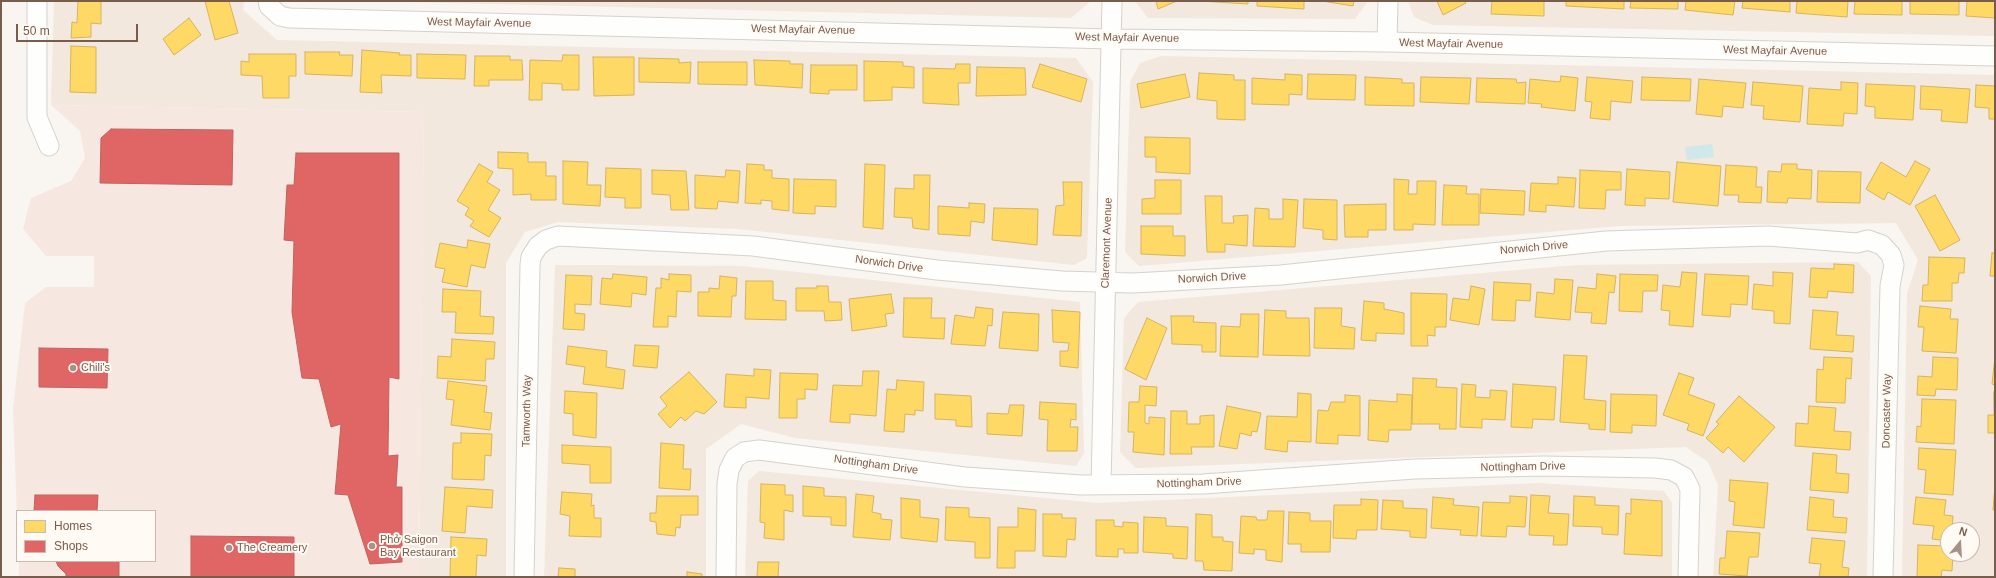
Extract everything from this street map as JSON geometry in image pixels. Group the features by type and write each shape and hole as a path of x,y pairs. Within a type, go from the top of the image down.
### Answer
{"street":[{"path":"38,1 37,117 49,146"},
{"name":"West Mayfair Avenue","path":"268,1 269,6 280,16 288,18 1112,39 1387,42 1995,56"},
{"name":"Claremont Avenue","path":"1101,485 1112,1"},
{"path":"1387,42 1388,1"},
{"name":"Norwich Drive","path":"538,246 546,240 558,236 753,246 937,270 1062,281 1133,283 1281,275 1606,241 1768,236 1857,243 1868,240 1886,248"},
{"name":"Tamworth Way","path":"524,577 530,265 531,257 538,246"},
{"name":"Doncaster Way","path":"1883,577 1890,286 1894,265 1891,255 1886,248"},
{"name":"Nottingham Drive","path":"726,577 727,484 729,470 734,458 744,452 760,450 965,477 1101,485 1203,484 1422,469 1544,466 1655,468 1671,470 1684,477 1690,489 1688,577"}],"shaded area":[{"path":"54,1 244,1 243,10 277,40 1076,58 1093,82 1087,258 1074,265 738,229 558,222 525,232 506,263 506,577 419,577 424,112 51,105"},
{"path":"366,1 1091,1 1071,18"},
{"path":"1135,1 1368,1 1355,19 1148,18"},
{"path":"1408,1 1995,1 1995,36 1433,25 1414,17"},
{"path":"1161,56 1995,75 1995,577 1902,577 1907,293 1918,260 1896,223 1619,226 1139,266 1125,252 1130,82 1140,63"},
{"path":"51,105 424,112 419,577 19,577 19,562 156,562 156,510 17,510 13,409 25,303 46,287 94,287 94,256 46,256 23,229 31,198 71,181 85,158 80,131"},
{"path":"1858,262 1871,276 1867,577 1713,577 1718,485 1708,462 1686,447 1136,468 1120,452 1124,318 1138,302 1577,265"},
{"path":"555,265 741,266 1080,302 1084,453 1076,466 795,438 741,424 706,449 706,577 544,577"},
{"path":"759,471 1098,503 1538,483 1664,491 1672,503 1672,577 745,577 748,481"}],"water":[{"path":"1712,144 1714,157 1687,160 1685,147"}],"building: Homes":[{"path":"78,1 101,1 101,24 91,23 91,37 71,38 72,22 77,23"},
{"path":"205,1 229,1 238,33 215,40"},
{"path":"1156,1 1177,1 1158,9"},
{"path":"1199,1 1248,1 1248,4"},
{"path":"1257,1 1304,1 1304,9 1257,6"},
{"path":"1322,1 1354,1 1353,6"},
{"path":"1437,1 1464,1 1466,3 1443,15"},
{"path":"1492,1 1544,1 1544,16 1491,14"},
{"path":"1566,1 1624,1 1624,9 1566,6"},
{"path":"1631,1 1678,1 1678,9 1630,8"},
{"path":"1686,1 1735,1 1733,15 1685,10"},
{"path":"1743,1 1790,1 1790,12 1742,8"},
{"path":"1797,1 1848,1 1847,17 1796,13"},
{"path":"1855,1 1902,1 1902,15 1854,14"},
{"path":"1910,1 1959,1 1959,15 1910,14"},
{"path":"1967,1 1995,1 1995,18 1966,16"},
{"path":"189,18 201,35 174,55 163,39"},
{"path":"71,46 96,47 96,93 70,92"},
{"path":"362,50 400,53 399,55 411,55 411,76 381,75 382,93 360,92"},
{"path":"305,52 340,52 339,55 353,55 352,76 305,74"},
{"path":"249,54 296,54 296,76 289,76 289,98 263,98 262,76 241,75 241,61 249,62"},
{"path":"417,54 466,55 465,79 417,78"},
{"path":"563,55 579,55 579,90 562,90 562,84 542,83 542,100 529,100 530,60 562,61"},
{"path":"475,56 510,56 510,60 522,60 523,80 489,80 489,86 474,86"},
{"path":"593,57 634,57 634,95 594,96"},
{"path":"639,58 679,59 679,63 691,62 690,83 639,82"},
{"path":"754,60 790,61 790,64 803,64 802,88 755,85"},
{"path":"864,61 903,62 903,66 914,67 914,88 892,87 892,100 864,101"},
{"path":"698,62 747,62 747,85 698,84"},
{"path":"956,64 970,64 970,83 958,83 959,105 923,103 923,68 955,69"},
{"path":"1040,64 1087,79 1081,102 1032,87"},
{"path":"811,65 857,65 857,90 829,90 829,94 810,93"},
{"path":"977,67 1025,68 1026,95 976,96"},
{"path":"1199,73 1234,75 1234,80 1245,80 1245,120 1217,119 1217,101 1197,99"},
{"path":"1185,74 1190,97 1141,108 1137,84"},
{"path":"1285,74 1302,75 1302,95 1289,94 1289,105 1252,104 1252,78 1285,80"},
{"path":"1308,74 1356,75 1355,100 1307,99"},
{"path":"1561,76 1578,78 1575,111 1541,107 1542,104 1528,103 1530,79 1560,82"},
{"path":"1365,77 1402,79 1402,83 1414,83 1414,106 1365,105"},
{"path":"1421,77 1471,78 1469,104 1420,102"},
{"path":"1587,77 1633,81 1631,103 1611,101 1610,120 1590,118 1592,102 1585,101"},
{"path":"1642,77 1691,79 1690,101 1641,100"},
{"path":"1477,78 1516,79 1517,83 1526,82 1525,104 1476,102"},
{"path":"1699,79 1746,83 1743,108 1723,106 1722,117 1696,114"},
{"path":"1753,82 1803,86 1800,122 1763,119 1764,106 1751,105"},
{"path":"1841,82 1858,83 1857,114 1844,113 1843,126 1807,124 1809,88 1841,90"},
{"path":"1866,84 1915,86 1913,120 1875,118 1875,107 1865,106"},
{"path":"1976,85 1995,86 1995,119 1989,119 1989,108 1975,107"},
{"path":"1921,86 1970,89 1967,123 1941,121 1942,110 1920,109"},
{"path":"1145,137 1190,138 1190,174 1156,172 1156,157 1145,157"},
{"path":"498,152 528,153 528,162 546,162 546,176 556,176 556,200 531,200 531,194 513,195 513,169 498,168"},
{"path":"563,161 588,162 587,185 601,185 600,206 563,204"},
{"path":"1915,161 1930,169 1910,205 1888,192 1884,200 1866,189 1881,162 1906,177"},
{"path":"1677,162 1721,166 1718,206 1673,202"},
{"path":"479,164 493,172 487,182 500,190 488,210 501,218 489,237 470,226 474,221 465,215 469,208 457,201"},
{"path":"747,164 764,165 764,170 772,170 772,178 789,179 789,211 772,209 772,201 761,200 761,204 745,203"},
{"path":"865,164 885,165 883,229 863,227"},
{"path":"1782,164 1797,164 1797,169 1812,170 1811,199 1788,198 1787,203 1767,202 1768,171 1781,172"},
{"path":"1726,165 1757,167 1756,187 1762,187 1761,203 1738,202 1739,195 1724,195"},
{"path":"606,168 641,169 641,208 625,208 625,198 605,197"},
{"path":"1627,169 1670,172 1669,199 1645,198 1645,206 1625,205"},
{"path":"652,170 686,171 689,210 671,210 670,195 652,194"},
{"path":"726,170 740,171 738,203 718,201 717,209 695,208 695,175 725,177"},
{"path":"1580,170 1621,172 1621,190 1606,190 1605,209 1579,208"},
{"path":"1818,171 1861,172 1860,203 1817,202"},
{"path":"914,175 930,175 929,230 913,228 912,218 894,217 895,188 914,189"},
{"path":"1558,177 1576,178 1574,207 1546,205 1546,212 1529,211 1531,183 1558,184"},
{"path":"794,179 836,180 836,207 815,206 815,214 793,213"},
{"path":"1394,179 1409,180 1408,194 1417,194 1417,181 1436,181 1435,225 1413,224 1413,230 1394,230"},
{"path":"1155,180 1181,180 1181,214 1142,214 1142,199 1155,198"},
{"path":"1063,182 1082,182 1081,236 1053,235 1056,206 1064,205"},
{"path":"1444,185 1467,186 1466,194 1479,194 1479,225 1442,225"},
{"path":"1481,189 1525,191 1524,215 1480,213"},
{"path":"1935,195 1960,240 1940,251 1915,206"},
{"path":"1205,196 1222,196 1222,223 1234,223 1233,216 1248,215 1247,246 1225,244 1225,252 1207,252"},
{"path":"1283,199 1298,200 1295,247 1253,246 1255,208 1269,209 1269,219 1283,219"},
{"path":"1304,199 1337,200 1337,240 1323,239 1323,230 1303,228"},
{"path":"969,203 985,204 984,223 971,221 970,236 938,234 938,206 969,208"},
{"path":"1386,204 1386,230 1368,230 1368,237 1345,237 1344,205"},
{"path":"994,208 1038,209 1037,245 992,240"},
{"path":"1141,226 1173,226 1173,236 1185,236 1185,256 1141,254"},
{"path":"468,240 490,244 485,268 471,265 467,287 442,282 445,269 435,267 440,243 467,248"},
{"path":"1992,253 1995,253 1995,276 1990,276"},
{"path":"1929,257 1965,258 1964,273 1959,273 1958,283 1952,283 1952,301 1922,301 1923,285 1928,285"},
{"path":"1834,264 1854,265 1853,293 1828,291 1827,298 1809,297 1811,268 1834,269"},
{"path":"1682,272 1697,273 1693,327 1669,325 1670,311 1661,310 1663,285 1680,287"},
{"path":"1773,272 1793,273 1790,324 1774,323 1774,311 1752,309 1754,284 1773,286"},
{"path":"613,274 647,277 646,295 632,293 631,307 600,304 602,278 612,279"},
{"path":"669,274 691,275 691,292 677,291 676,317 668,316 668,327 653,327 656,288 661,288 661,278 669,280"},
{"path":"1597,274 1616,276 1614,293 1609,292 1606,324 1591,323 1592,313 1575,312 1578,287 1596,289"},
{"path":"1620,274 1658,275 1657,291 1643,291 1642,312 1619,311"},
{"path":"1705,274 1749,276 1747,305 1731,304 1730,317 1702,315"},
{"path":"566,275 592,276 591,305 575,304 575,313 585,314 584,330 563,329"},
{"path":"720,276 737,278 736,296 732,296 731,317 698,316 698,292 709,292 709,288 719,289"},
{"path":"1555,279 1573,280 1570,320 1535,317 1537,292 1554,294"},
{"path":"746,281 773,281 773,300 786,301 786,320 745,319"},
{"path":"1494,282 1531,284 1530,301 1516,300 1515,321 1492,320"},
{"path":"817,286 828,286 829,302 841,302 842,320 825,321 824,311 796,311 796,288 817,288"},
{"path":"1471,286 1485,289 1479,325 1450,320 1453,298 1469,300"},
{"path":"443,289 481,291 480,316 494,317 493,334 455,333 456,312 442,312"},
{"path":"1411,293 1447,294 1446,327 1435,327 1435,336 1427,335 1428,346 1411,346"},
{"path":"891,294 894,313 885,314 887,326 852,331 849,299"},
{"path":"904,298 932,298 931,318 945,318 944,339 903,337"},
{"path":"1364,301 1384,303 1384,309 1404,313 1404,334 1376,333 1376,341 1361,340"},
{"path":"1920,306 1951,309 1950,319 1958,319 1956,353 1922,351 1924,327 1918,327"},
{"path":"976,307 993,309 992,326 988,325 985,346 951,344 955,315 974,318"},
{"path":"1315,308 1342,308 1341,326 1355,328 1354,349 1314,348"},
{"path":"1052,310 1080,312 1078,368 1060,366 1060,351 1068,351 1069,343 1053,342"},
{"path":"1265,310 1286,311 1286,318 1309,318 1310,356 1263,355"},
{"path":"1813,310 1838,312 1836,335 1854,336 1853,352 1810,349"},
{"path":"1003,312 1039,314 1038,351 999,348"},
{"path":"1241,314 1259,314 1258,357 1220,356 1221,326 1240,327"},
{"path":"1171,316 1194,316 1193,322 1216,323 1216,352 1202,352 1202,345 1172,344"},
{"path":"1147,318 1167,328 1146,380 1125,369"},
{"path":"452,339 495,342 494,359 486,359 485,381 437,378 438,356 451,357"},
{"path":"635,345 659,346 657,368 633,366"},
{"path":"568,346 607,351 606,367 625,370 623,389 583,384 585,367 566,364"},
{"path":"1564,355 1587,356 1584,399 1606,401 1605,430 1589,429 1589,424 1560,422"},
{"path":"1824,357 1852,358 1851,379 1846,378 1845,403 1816,402 1817,369 1823,370"},
{"path":"1933,357 1958,358 1957,390 1936,389 1935,396 1917,395 1918,376 1932,377"},
{"path":"1995,357 1995,385 1992,384"},
{"path":"754,369 771,370 769,399 746,397 746,408 724,407 726,374 754,376"},
{"path":"863,371 879,371 876,416 850,414 850,423 830,422 833,385 862,386"},
{"path":"689,372 717,402 704,414 696,411 685,421 681,417 670,428 658,414 667,406 660,397"},
{"path":"780,373 818,374 817,390 805,389 805,399 797,399 797,418 779,418"},
{"path":"1679,373 1694,378 1688,394 1715,404 1703,436 1687,430 1689,424 1663,415"},
{"path":"1413,378 1437,379 1436,387 1457,388 1456,429 1439,429 1440,424 1412,424"},
{"path":"897,380 924,382 923,411 915,410 915,415 905,414 904,432 884,431 887,389 896,390"},
{"path":"448,381 487,386 484,412 492,413 490,430 451,425 454,400 446,399"},
{"path":"1462,384 1476,385 1475,397 1490,398 1490,390 1507,391 1505,420 1482,419 1482,428 1460,427"},
{"path":"1513,384 1556,387 1554,420 1533,419 1532,428 1511,427"},
{"path":"1140,386 1157,387 1156,406 1145,405 1145,423 1149,424 1149,417 1165,418 1164,455 1133,452 1134,432 1128,432 1129,402 1139,402"},
{"path":"565,391 597,393 596,438 573,435 573,414 564,413"},
{"path":"1994,392 1995,433 1988,433 1988,415 1994,415"},
{"path":"1298,393 1311,394 1311,442 1288,441 1287,452 1265,449 1267,416 1297,417"},
{"path":"935,394 971,396 972,427 956,426 956,420 935,419"},
{"path":"1397,394 1412,395 1411,430 1389,430 1388,442 1368,440 1369,400 1397,402"},
{"path":"1611,394 1657,395 1656,426 1632,425 1632,433 1610,432"},
{"path":"1345,395 1360,396 1360,436 1338,435 1338,444 1316,443 1318,410 1328,411 1331,402 1345,402"},
{"path":"1739,396 1775,427 1744,462 1728,447 1723,453 1706,438 1719,424 1716,422"},
{"path":"1922,399 1956,400 1954,444 1916,442 1917,426 1921,427"},
{"path":"1040,402 1076,404 1076,420 1071,419 1070,427 1078,427 1077,451 1047,451 1048,420 1039,419"},
{"path":"1010,405 1024,405 1022,436 987,434 987,413 1008,414"},
{"path":"1227,406 1261,413 1257,432 1252,431 1251,436 1240,433 1237,449 1219,446"},
{"path":"1809,406 1836,408 1834,431 1851,432 1850,450 1795,446 1796,423 1808,424"},
{"path":"1171,411 1187,411 1187,424 1200,424 1200,416 1214,415 1214,447 1191,447 1192,454 1170,454"},
{"path":"461,433 492,434 491,456 485,455 484,480 452,479 453,443 461,443"},
{"path":"661,443 684,445 683,469 691,469 690,490 659,488"},
{"path":"562,445 611,447 611,483 590,483 590,465 562,463"},
{"path":"1919,448 1956,450 1953,495 1924,493 1926,470 1918,469"},
{"path":"1813,453 1837,455 1836,473 1849,474 1848,493 1810,490"},
{"path":"1730,480 1768,483 1764,528 1733,525 1735,502 1729,501"},
{"path":"761,484 785,485 785,495 793,495 793,512 784,510 784,540 764,538 765,523 760,522"},
{"path":"1995,485 1995,510 1993,510"},
{"path":"803,486 824,488 824,496 846,497 846,526 831,525 831,517 803,516"},
{"path":"445,487 493,490 492,508 467,506 465,533 442,531"},
{"path":"562,492 592,494 591,506 594,505 594,518 601,518 601,537 569,536 570,516 560,514"},
{"path":"856,494 874,496 872,512 881,514 881,519 892,520 890,540 853,537"},
{"path":"1531,495 1550,496 1548,513 1569,514 1567,545 1553,545 1554,536 1529,535"},
{"path":"657,496 698,496 698,515 681,515 680,528 676,527 675,536 657,534 656,522 650,521 650,513 656,513"},
{"path":"1510,496 1527,497 1525,527 1507,526 1506,537 1481,536 1483,502 1510,503"},
{"path":"1574,496 1595,497 1595,505 1619,506 1618,535 1602,534 1602,527 1573,526"},
{"path":"1433,497 1454,499 1453,505 1479,507 1477,536 1460,535 1461,530 1431,528"},
{"path":"1810,497 1834,500 1833,517 1847,518 1846,533 1807,530"},
{"path":"1916,497 1946,500 1944,515 1953,516 1953,522 1940,522 1940,540 1932,539 1934,526 1913,524"},
{"path":"901,498 920,500 920,517 939,519 937,542 901,538"},
{"path":"1361,499 1378,500 1377,530 1357,530 1356,539 1333,538 1334,505 1361,505"},
{"path":"1631,499 1662,501 1662,556 1624,554 1626,513 1631,514"},
{"path":"1383,500 1403,501 1403,508 1427,509 1426,538 1410,537 1410,531 1381,529"},
{"path":"946,507 969,508 969,517 990,518 990,558 975,558 975,542 945,540"},
{"path":"1018,508 1036,510 1035,551 1015,551 1015,568 997,568 998,527 1018,527"},
{"path":"1268,511 1284,511 1282,562 1266,560 1266,550 1254,549 1254,554 1239,553 1241,516 1256,517 1257,520 1267,520"},
{"path":"1289,512 1310,513 1310,521 1331,521 1330,552 1301,552 1301,544 1288,544"},
{"path":"1043,514 1062,514 1062,518 1076,518 1075,540 1067,539 1066,557 1043,556"},
{"path":"1196,514 1212,515 1212,537 1223,537 1223,541 1233,542 1232,571 1204,570 1203,561 1195,561"},
{"path":"1144,517 1166,518 1166,526 1188,527 1187,559 1173,558 1173,554 1143,552"},
{"path":"1096,520 1114,520 1114,526 1123,527 1123,522 1138,523 1138,553 1124,553 1124,549 1118,549 1118,557 1096,556"},
{"path":"1727,531 1760,533 1758,557 1749,557 1747,576 1719,574 1720,558 1725,558"},
{"path":"451,537 487,539 486,556 477,555 476,577 450,577"},
{"path":"1812,538 1845,541 1842,567 1849,568 1848,577 1819,577 1821,564 1809,563"},
{"path":"1918,545 1940,546 1940,562 1953,562 1952,571 1942,570 1941,577 1917,577"},
{"path":"758,562 779,562 778,577 757,577"},
{"path":"559,568 575,569 575,577 558,577"},
{"path":"687,572 702,574 702,577 687,577"}],"building: Shops":[{"path":"111,129 233,130 232,185 100,183 101,138"},
{"path":"296,153 399,153 399,379 389,377 388,456 398,455 396,487 402,487 402,562 370,564 348,495 335,494 341,424 331,427 319,379 302,378 292,312 294,241 284,240 287,185 294,185"},
{"name":"Chili's","path":"39,348 108,349 107,388 39,387"},
{"path":"35,495 98,495 97,510 34,510"},
{"path":"191,536 294,537 294,577 191,577"},
{"path":"56,562 119,562 119,577 66,577 66,574 58,566"}],"place":[{"name":"Chili's","path":"73,368"},
{"name":"Phở Saigon Bay Restaurant","path":"372,546"},
{"name":"The Creamery","path":"229,548"}]}
